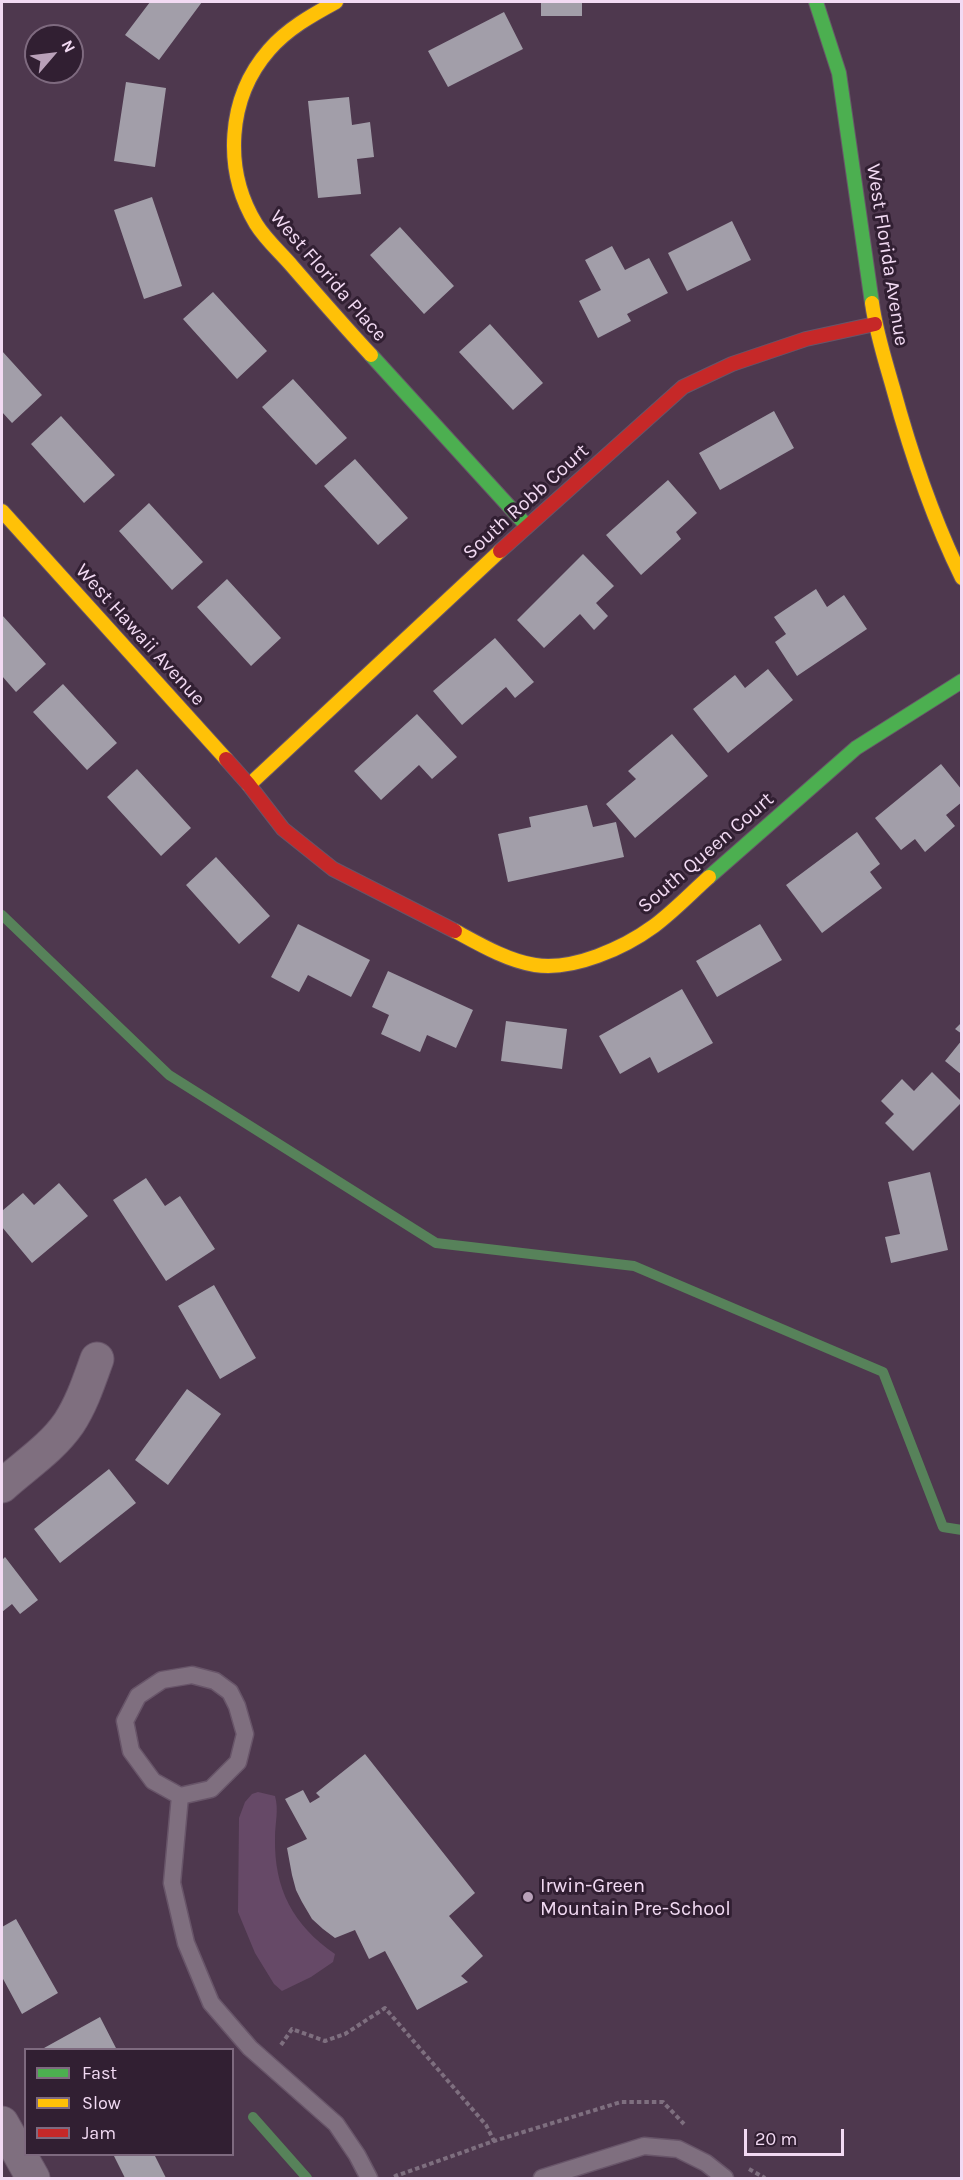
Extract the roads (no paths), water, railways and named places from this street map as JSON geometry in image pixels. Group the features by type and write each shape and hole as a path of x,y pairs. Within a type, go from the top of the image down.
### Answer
{"street":[{"name":"West Florida Place","path":"336,2 292,29 269,50 253,75 240,101 235,128 234,158 238,184 255,224 317,296 527,526"},
{"name":"West Florida Avenue","path":"816,2 839,73 875,324 907,440 940,533 962,578"},
{"name":"South Robb Court","path":"249,785 527,526 682,387 732,364 806,339 875,324"},
{"name":"West Hawaii Avenue","path":"2,511 249,785"},
{"name":"South Queen Court","path":"249,785 283,829 333,869 493,951 535,965 573,964 619,947 654,926 856,748 962,681"},
{"path":"2,1486 52,1442 68,1424 82,1400 97,1359"},
{"path":"2,2123 33,2178"}],"lane":[{"path":"192,1675 215,1681 230,1692 237,1706 245,1734 238,1762 211,1789 180,1796 153,1781 131,1750 125,1721 138,1696 162,1680 192,1675"},
{"path":"180,1796 172,1883 186,1943 212,2003 250,2048 336,2124 369,2178"},
{"path":"542,2178 644,2146 678,2149 706,2163 725,2178"}],"waterway":[{"path":"2,915 169,1075 436,1243 634,1266 883,1372 943,1527 962,1530"},
{"path":"253,2117 307,2178"}],"place":[{"name":"Irwin-Green Mountain Pre-School","path":"528,1897"}]}
